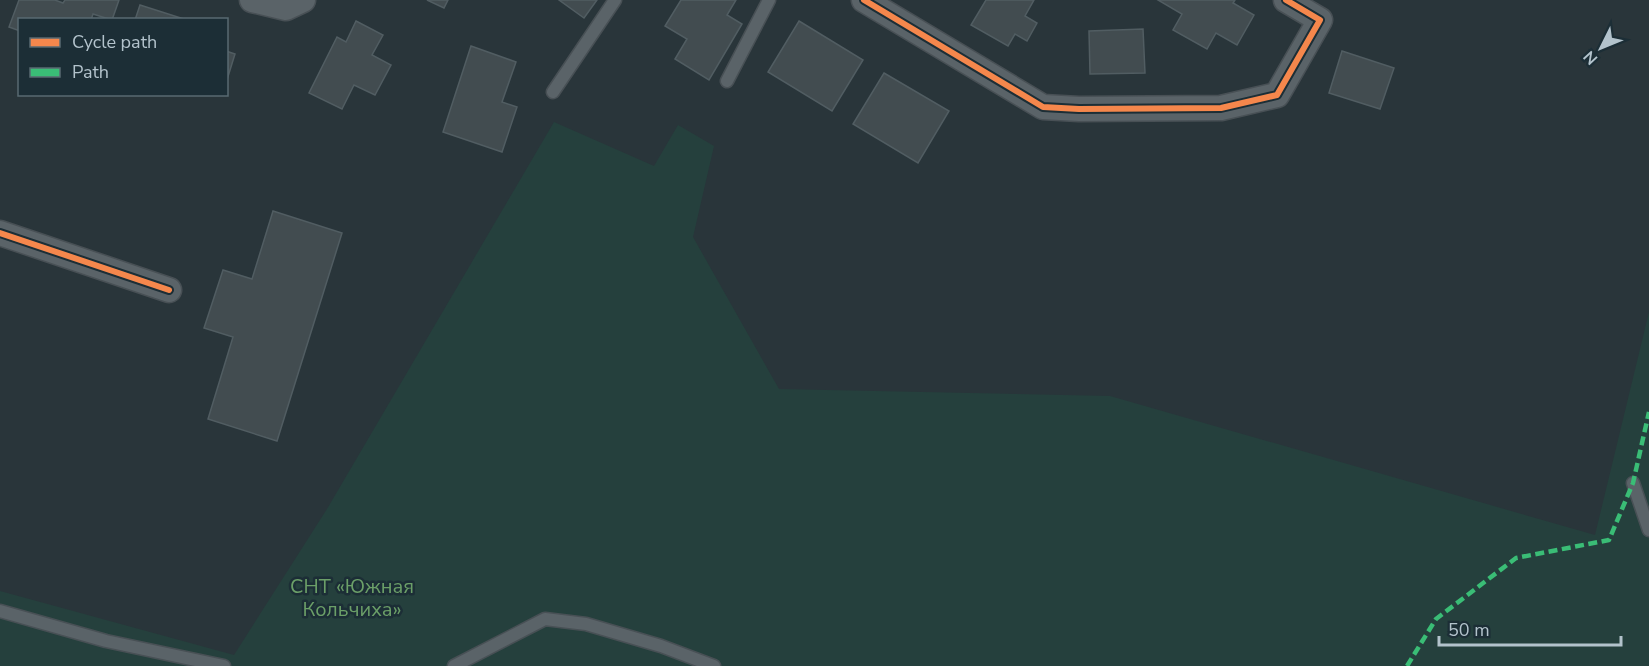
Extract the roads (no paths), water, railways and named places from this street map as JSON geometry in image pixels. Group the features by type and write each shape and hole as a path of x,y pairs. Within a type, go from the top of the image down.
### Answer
{"street":[{"path":"252,0 286,8 303,0"},
{"path":"864,0 1043,107 1079,109 1221,108 1277,95 1320,20 1286,0"},
{"path":"0,233 169,290"}],"lane":[{"path":"553,92 615,0"},
{"path":"727,81 769,0"},
{"path":"1633,483 1649,530"},
{"path":"0,611 106,641 224,666"},
{"path":"454,666 545,619 586,624 661,646 714,666"}],"park label":[{"name":"СНТ «Южная Кольчиха»","path":"352,598"}]}
